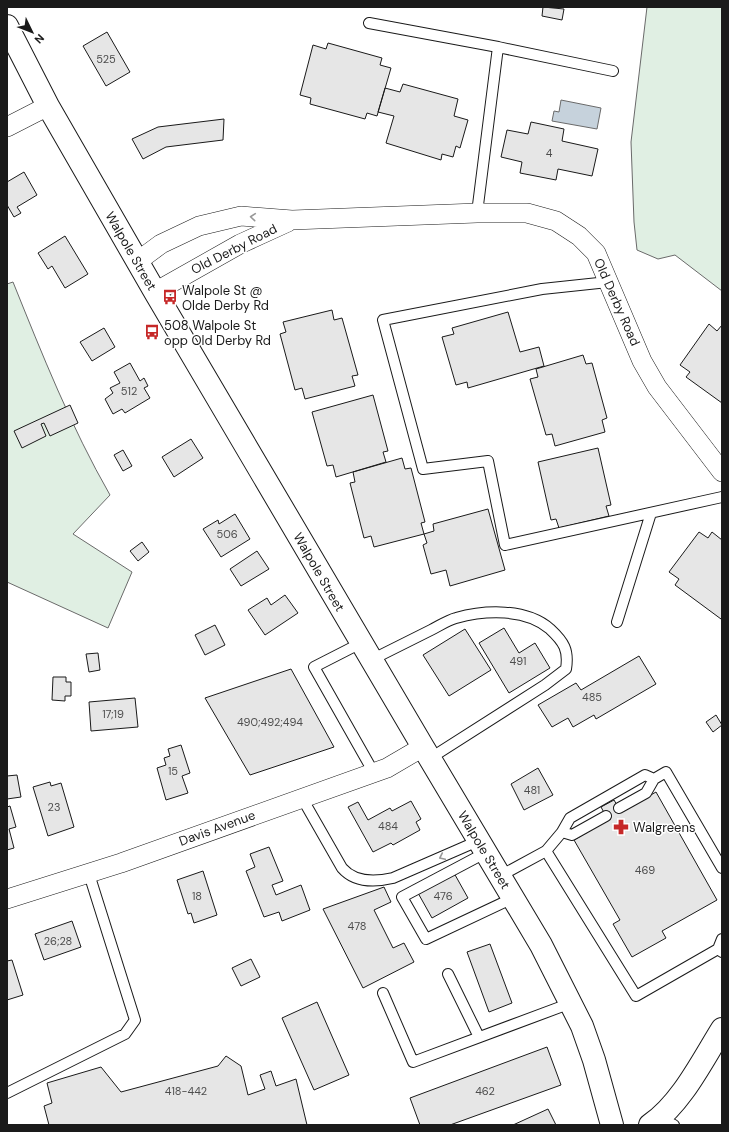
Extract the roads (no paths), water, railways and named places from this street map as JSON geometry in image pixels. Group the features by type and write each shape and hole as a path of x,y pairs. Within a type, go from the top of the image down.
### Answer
{"main road":[{"name":"Walpole Street","path":"7,26 48,106 155,292 426,753 541,945 571,1003 594,1060 612,1125"},
{"path":"661,1123 722,1029"}],"street":[{"path":"7,127 48,106"},
{"name":"Old Derby Road","path":"138,261 161,244 199,226 241,216 292,220 477,213 526,213 556,221 579,236 596,253 642,361 657,387 722,472"},
{"name":"Old Derby Road","path":"155,292 240,244 292,220"},
{"name":"Davis Avenue","path":"7,899 89,874 374,773 426,753"}],"lane":[{"path":"369,22 614,71"},
{"path":"477,213 498,47"},
{"path":"608,282 542,289 383,320 423,469 488,461 505,545 722,497"},
{"path":"617,622 651,513"},
{"path":"374,773 314,667 366,651 455,618 479,614 512,613 529,617 545,625 560,638 568,655 566,669 545,686 426,753"},
{"path":"619,808 646,792 654,779 666,772 722,868"},
{"path":"500,876 546,851 562,832 570,818 645,776 654,779"},
{"path":"302,798 347,874 369,881 393,878 482,847"},
{"path":"562,832 572,835 606,816"},
{"path":"482,847 402,897 426,938 513,898"},
{"path":"546,851 636,996 720,951 722,939"},
{"path":"7,1093 125,1034 135,1020 89,874"},
{"path":"448,974 479,1037"},
{"path":"382,993 414,1062 571,1003"}],"place":[{"name":"Walpole St @ Olde Derby Rd","path":"170,297"},
{"name":"508 Walpole St opp Old Derby Rd","path":"152,332"},
{"name":"Walgreens","path":"621,827"}]}
